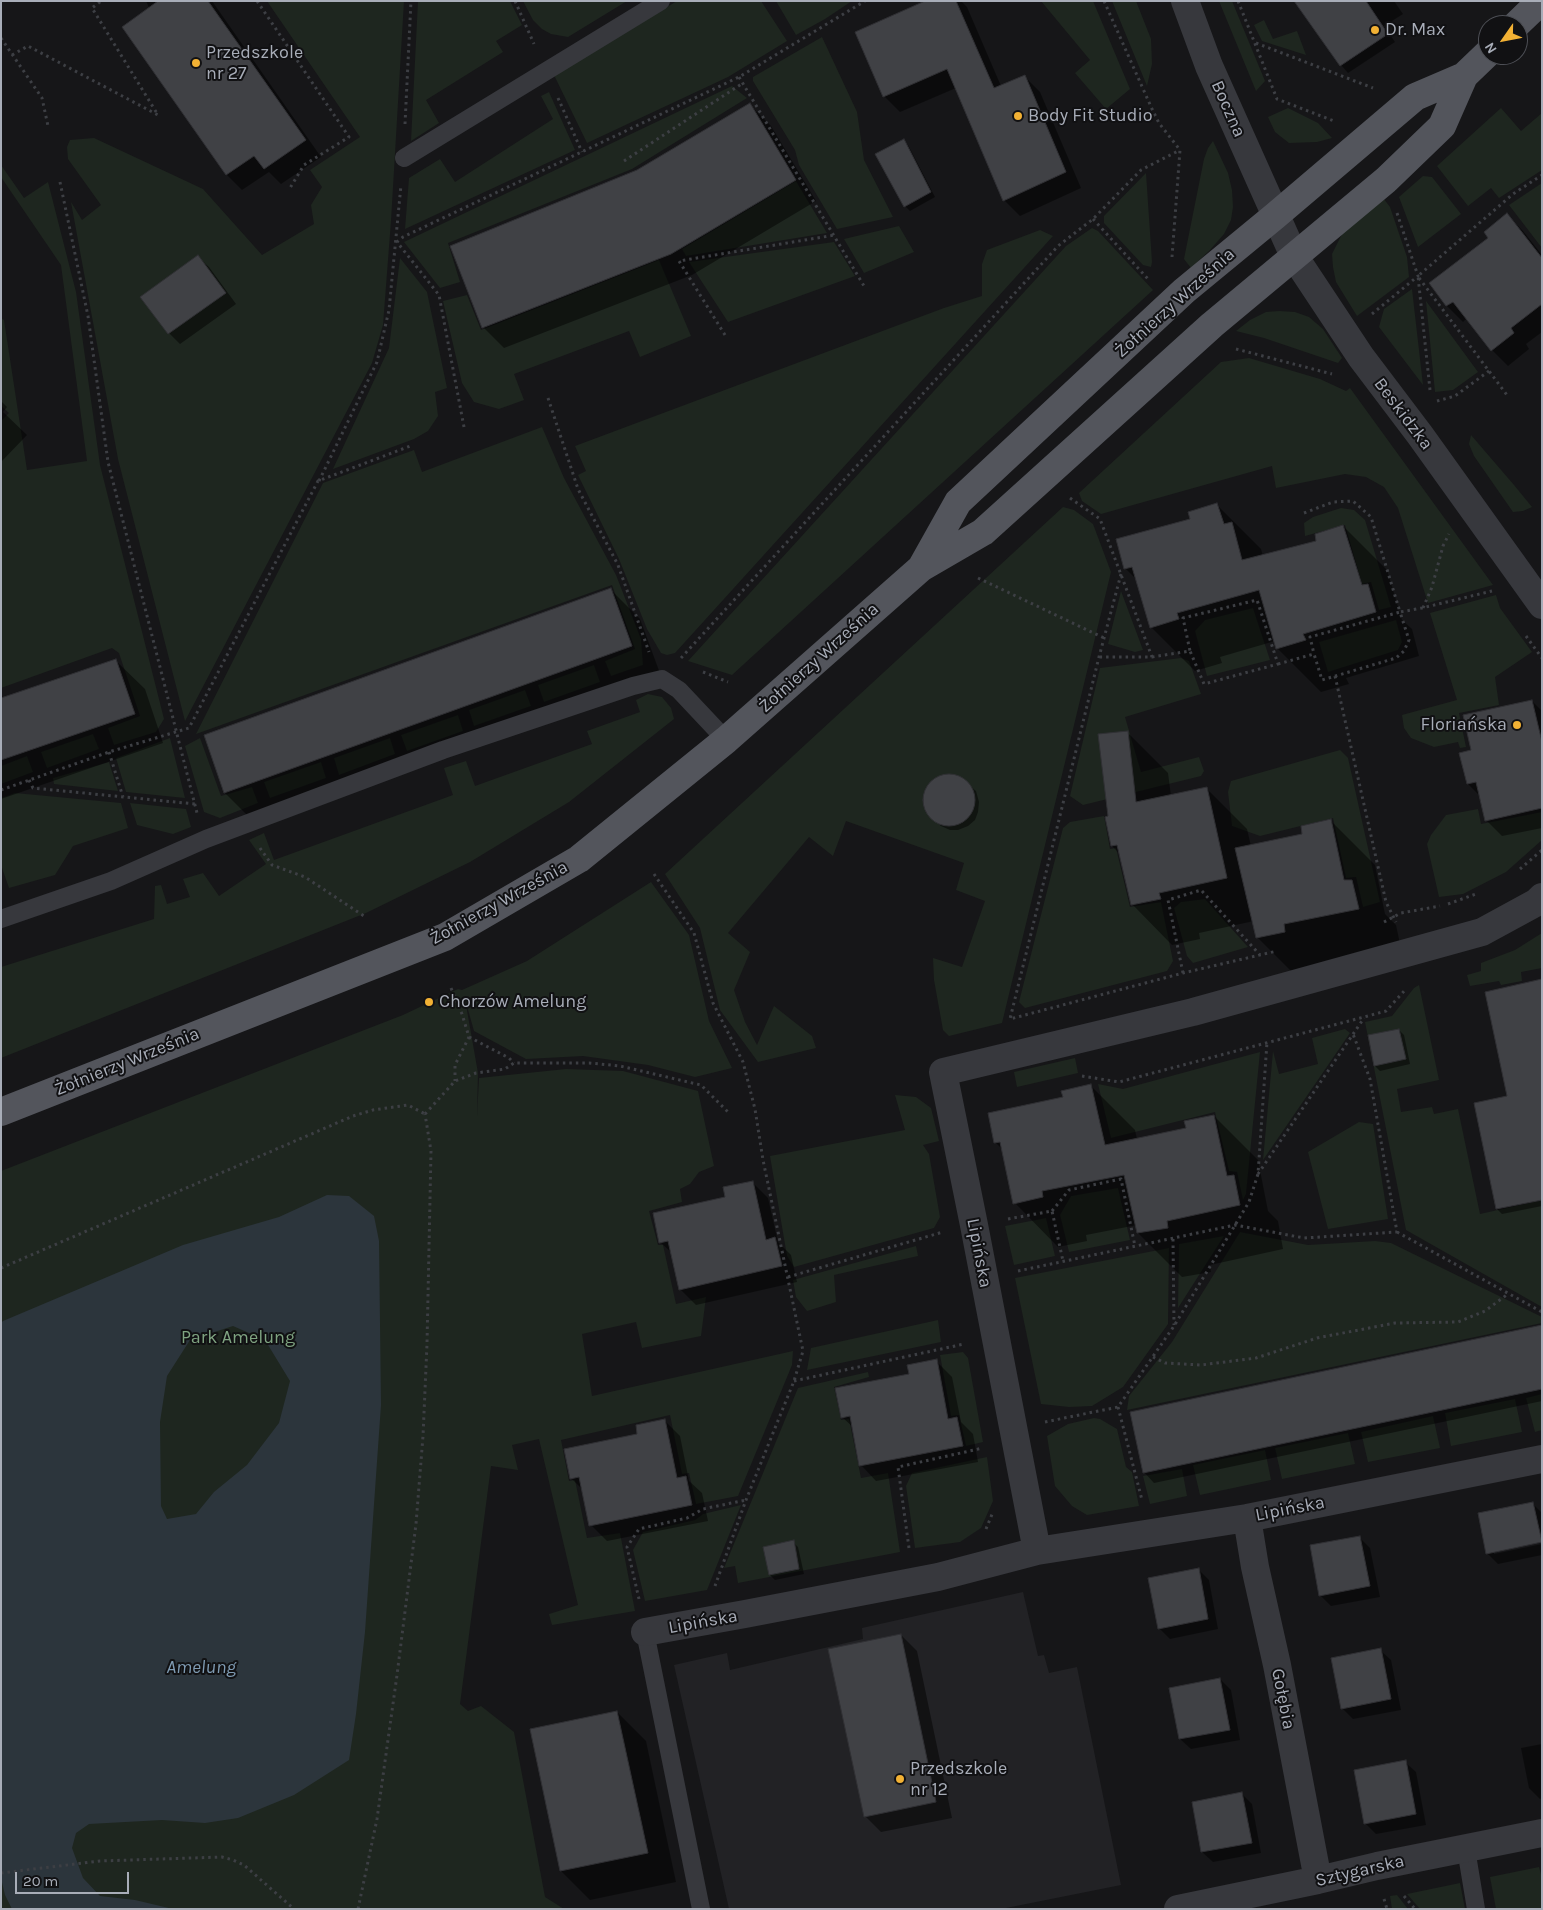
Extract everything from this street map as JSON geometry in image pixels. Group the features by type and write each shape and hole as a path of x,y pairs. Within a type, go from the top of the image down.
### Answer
{"main road":[{"path":"1526,15 1541,1"},
{"name":"Żołnierzy Września","path":"1,1112 444,937 580,859 726,740 921,568 983,532 1212,325 1386,180 1442,126 1464,76 1478,62"},
{"name":"Żołnierzy Września","path":"921,568 958,502 1184,291 1415,96 1464,76"}],"street":[{"name":"Boczna","path":"1184,1 1209,66 1275,216"},
{"name":"Beskidzka","path":"1275,216 1294,256 1361,357 1420,435 1542,605"},
{"path":"1408,951 1482,932 1542,897"},
{"name":"Lipińska","path":"1037,1551 943,1072 1193,1012 1408,951"},
{"name":"Lipińska","path":"643,1619 745,1614 938,1577 1037,1551 1247,1518 1542,1459"},
{"name":"Gołębia","path":"1247,1518 1255,1567 1318,1880"},
{"name":"Sztygarska","path":"1178,1909 1542,1833"}],"lane":[{"path":"404,158 661,1"},
{"path":"1,919 111,881 206,840 443,750 662,678 679,690 726,740"},
{"name":"Lipińska","path":"643,1619 701,1909"},
{"path":"1466,1849 1476,1909"}],"path":[{"path":"12,54 28,46 158,115 92,8 102,1"},
{"path":"257,1 349,137 304,165 290,188"},
{"path":"1,790 109,752 177,730 189,728 318,482 378,362 389,310 404,158 411,1"},
{"path":"397,242 403,237 739,77 865,1"},
{"path":"1104,1 1159,123 1180,150 1172,258"},
{"path":"1238,1 1278,99 1334,120"},
{"path":"1,38 42,98 48,126"},
{"path":"1255,43 1373,88"},
{"path":"739,77 864,286"},
{"path":"624,161 743,83"},
{"path":"662,678 1058,246 1093,219 1141,170 1180,150"},
{"path":"1365,319 1418,276 1512,194 1542,175"},
{"path":"60,182 88,316 108,462 195,804 206,840"},
{"path":"1395,205 1418,276 1430,392"},
{"path":"1093,219 1153,284"},
{"path":"725,335 679,261 835,235"},
{"path":"397,242 439,295 464,427"},
{"path":"1418,276 1508,395"},
{"path":"1232,348 1337,375"},
{"path":"1431,402 1455,396 1489,371"},
{"path":"548,398 578,489 618,565 651,655"},
{"path":"318,482 413,445"},
{"path":"1068,496 1100,519 1152,657"},
{"path":"1304,513 1333,502 1353,501 1371,517 1400,612 1409,640 1404,651 1396,658 1322,680 1310,637 1400,612 1494,590"},
{"path":"1422,608 1432,586 1443,546 1450,530"},
{"path":"1121,574 1010,1019 1183,973 1284,949"},
{"path":"978,578 1104,638"},
{"path":"1278,664 1257,600 1183,618 1190,651 1204,684 1278,664 1314,654"},
{"path":"1099,657 1152,657 1190,651"},
{"path":"1075,1077 1084,1075 1119,1082 1364,1018 1386,1010 1414,980 1408,951 1386,902 1335,676"},
{"path":"109,752 123,797"},
{"path":"29,780 32,788 195,804"},
{"path":"245,825 272,865 305,877 364,916"},
{"path":"1517,872 1542,850"},
{"path":"654,874 694,933 713,1003 743,1062 755,1109 763,1160 803,1351 794,1381 746,1500 712,1594"},
{"path":"1183,973 1168,900 1200,890 1260,955"},
{"path":"1380,924 1393,916 1445,905 1481,893"},
{"path":"451,988 469,1037 455,1065 455,1081"},
{"path":"1258,1174 1364,1018"},
{"path":"1353,1034 1370,1079 1397,1232"},
{"path":"469,1037 509,1058 514,1063"},
{"path":"1046,1422 1118,1407 1174,1326 1249,1202 1258,1174 1267,1042"},
{"path":"425,1114 455,1081 476,1073 504,1068 514,1063 589,1063 620,1066 701,1085 730,1114"},
{"path":"1,1268 353,1116 373,1110 408,1105 425,1114"},
{"path":"358,1909 376,1819 416,1524 427,1344 431,1151 425,1114"},
{"path":"1007,1219 1052,1211 1069,1190 1121,1179 1135,1246"},
{"path":"1052,1211 1063,1261"},
{"path":"1017,1272 1235,1225 1304,1238 1397,1232 1542,1312"},
{"path":"788,1276 945,1232"},
{"path":"1173,1239 1174,1326"},
{"path":"1153,1357 1165,1363 1201,1365 1256,1358 1317,1338 1395,1323 1458,1322 1485,1311 1508,1294"},
{"path":"794,1381 970,1343"},
{"path":"1118,1407 1142,1501"},
{"path":"910,1556 898,1467 991,1446"},
{"path":"643,1619 627,1547 639,1529 687,1518 702,1509 746,1500"},
{"path":"1,1873 100,1861 222,1857 233,1860 258,1876 294,1909"}],"shaded area":[{"name":"Przedszkole nr 12","path":"1023,1592 1038,1656 1044,1655 1049,1673 1077,1667 1121,1885 1001,1909 729,1909 674,1665 727,1653 730,1670 863,1639 862,1628"}],"green space":[{"path":"267,1 404,1 383,325 372,363 185,721 118,459 71,202 82,220 101,205 68,159 67,147 70,140 94,138 203,189 262,255 314,224 311,205 322,187 310,170 360,137"},
{"path":"418,1 510,1 522,25 496,41 503,52 426,100 439,123 411,141"},
{"path":"523,1 627,1 568,37 551,34 542,29 533,20"},
{"path":"677,1 761,1 787,41 728,77 587,143 554,75"},
{"path":"776,1 852,1 796,35"},
{"path":"1041,1 1093,1 1130,89 1106,109 1075,73 1090,60"},
{"path":"1112,1 1136,1 1151,39 1152,64 1147,86"},
{"path":"1219,1 1232,1 1265,81 1256,91"},
{"path":"1264,20 1273,39 1297,31 1306,55 1262,41 1254,25"},
{"path":"822,37 857,112 864,160 893,217 837,229 799,165 795,150 753,81 753,77"},
{"path":"732,86 747,98 632,169 448,243 460,282 440,288 404,242"},
{"path":"549,92 575,150 405,229 409,178 440,159 455,182 553,119 541,96"},
{"path":"1288,108 1318,123 1332,138 1317,142 1289,143 1275,132 1268,117"},
{"path":"1501,108 1521,131 1542,113 1542,170 1499,198 1491,188 1468,206 1437,166"},
{"path":"1213,141 1228,173 1232,190 1233,207 1231,220 1224,234 1191,268 1184,259 1204,159"},
{"path":"1,165 24,198 48,182 76,292 100,465 164,719 156,732 114,745 108,728 140,716 119,653 112,648 1,688 1,421 9,413 1,406 1,318 4,320 27,470 87,461 61,265 1,177"},
{"path":"1146,173 1151,267 1143,265 1104,223 1104,216"},
{"path":"1423,176 1432,177 1461,214 1418,247 1399,197"},
{"path":"796,181 827,233 686,256 682,249"},
{"path":"1542,183 1542,248 1509,205"},
{"path":"1380,194 1390,207 1407,257 1409,277 1357,316 1336,282 1332,254 1342,234"},
{"path":"899,226 914,252 864,273 844,239"},
{"path":"1092,228 1098,231 1153,290 732,675 688,661 1066,246"},
{"path":"1040,230 1053,236 675,653 667,655 661,653 647,629 619,559 578,475 586,471 575,446 944,308 982,296 982,264 987,250"},
{"path":"834,242 855,276 728,322 689,262"},
{"path":"400,258 427,292 447,388 435,392 438,416 428,431 414,439 333,469 389,348"},
{"path":"659,260 691,336 640,357 629,331 514,374 524,400 499,409 474,402 462,383 443,301 467,295 481,330"},
{"path":"1412,289 1423,385 1379,327 1384,309"},
{"path":"1426,301 1478,372 1453,390 1435,392"},
{"path":"1266,312 1295,312 1309,317 1323,329 1342,358 1338,363 1264,338 1236,331 1250,320"},
{"path":"1249,358 1320,379 1346,391 1350,388 1493,585 1428,603 1398,508 1384,487 1366,477 1345,474 1276,488 1272,466 1101,514 1082,501 1079,493 1221,362"},
{"path":"542,427 564,478 616,575 641,639 643,665 611,676 605,661 635,649 612,585 196,734 323,483 414,450 422,472"},
{"path":"1471,435 1532,507 1523,511 1513,512 1474,456 1469,444"},
{"path":"1063,507 1074,510 1093,524 1111,572 1002,1023 949,1036 943,1030 934,980 933,958 962,967 985,901 956,890 964,863 846,821 833,856 809,837 728,933 750,952 734,990 745,1022 757,1045 774,1006 812,1036 816,1048 758,1062 720,1010 700,928 665,874"},
{"path":"1341,508 1354,510 1365,520 1391,607 1379,610 1371,582 1362,584 1345,525 1305,536 1304,523 1313,517"},
{"path":"1121,591 1143,650 1135,652 1108,644"},
{"path":"1496,595 1500,608 1532,652 1495,677 1499,705 1459,713 1466,747 1460,748 1458,742 1434,747 1411,738 1404,728 1402,715 1457,700 1430,613"},
{"path":"1253,608 1270,660 1207,676 1195,631 1205,620"},
{"path":"1396,620 1402,642 1398,650 1328,672 1319,642"},
{"path":"1181,658 1189,661 1201,694 1125,717 1141,772 1199,757 1204,771 1201,776 1083,805 1070,796 1100,668"},
{"path":"594,665 600,682 544,702 538,685"},
{"path":"525,690 531,706 474,726 469,710"},
{"path":"648,694 662,697 671,708 674,719 569,802 470,862 366,913 1,1058 1,967 154,919 155,886 161,885 167,904 190,897 183,879 203,873 219,896 266,864 249,840 264,833 274,860 453,795 444,768 466,761 475,786 592,744 587,731 640,712 636,700"},
{"path":"458,715 463,731 407,751 401,735"},
{"path":"93,734 99,749 47,768 41,752"},
{"path":"170,738 185,798 126,792 116,758"},
{"path":"200,738 221,796 252,787 258,803 220,818 204,812 185,746"},
{"path":"390,738 395,754 339,775 334,758"},
{"path":"1340,750 1348,758 1380,902 1363,907 1356,877 1346,878 1333,818 1260,836 1232,826 1228,792 1231,781"},
{"path":"27,756 33,772 1,784 1,766"},
{"path":"109,762 118,791 54,784 53,778"},
{"path":"321,762 326,778 270,798 264,782"},
{"path":"15,793 121,803 128,828 73,846 55,875 9,888 1,865 1,798"},
{"path":"130,803 186,809 191,827 173,834 137,825"},
{"path":"1478,809 1481,824 1542,812 1542,840 1506,872 1463,894 1439,897 1427,844 1431,835 1446,815"},
{"path":"1104,816 1110,849 1116,848 1130,907 1161,902 1173,961 1167,971 1025,1008 1019,1002 1063,828 1070,822"},
{"name":"Park Amelung","path":"651,882 689,935 709,1021 732,1068 695,1077 648,1065 583,1056 526,1059 474,1031 465,999 478,1073 477,1117 479,1078 566,1069 623,1071 698,1091 714,1166 699,1172 690,1184 680,1189 682,1202 649,1211 658,1245 663,1245 676,1304 706,1297 701,1336 642,1348 636,1322 582,1334 592,1396 793,1351 792,1365 738,1496 696,1504 689,1473 682,1474 670,1415 561,1440 569,1481 575,1480 587,1538 620,1533 635,1611 552,1625 549,1614 578,1605 539,1439 512,1445 518,1470 491,1466 460,1704 468,1711 481,1706 514,1732 545,1897 564,1909 1,1909 1,1171 403,1015 458,989 462,990 527,961"},
{"path":"1205,899 1248,947 1193,963 1187,956 1174,908 1181,902"},
{"path":"1542,933 1542,968 1521,972 1522,981 1501,985 1499,981 1470,986 1467,975 1481,971 1481,963 1515,950"},
{"path":"1419,985 1439,1080 1397,1089 1401,1112 1432,1107 1434,1114 1458,1109 1480,1214 1542,1200 1542,1307 1406,1230 1365,1022 1392,1016 1414,988"},
{"path":"1345,1029 1350,1033 1263,1160 1273,1051 1279,1074 1318,1064 1312,1038"},
{"path":"1260,1052 1246,1194 1243,1200 1237,1172 1229,1171 1215,1112 1111,1138 1098,1084 1123,1089"},
{"path":"1075,1058 1078,1073 1017,1087 1014,1072"},
{"path":"895,1095 916,1097 931,1108 939,1141 923,1145 929,1154 940,1217 934,1228 794,1267 787,1256 770,1156 905,1130"},
{"path":"1359,1122 1373,1124 1388,1219 1328,1229 1308,1152"},
{"path":"1118,1188 1130,1240 1069,1252 1060,1215 1071,1196"},
{"path":"1046,1218 1055,1256 1014,1265 1005,1226"},
{"path":"1240,1232 1308,1245 1375,1241 1391,1243 1542,1317 1542,1323 1127,1410 1129,1396 1172,1342"},
{"path":"1224,1236 1178,1308 1179,1244"},
{"path":"916,1246 918,1256 834,1275 836,1302 807,1311 796,1297 793,1280"},
{"path":"1169,1248 1168,1324 1123,1387 1092,1406 1069,1407 1041,1404 1015,1278"},
{"path":"938,1320 941,1342 807,1370 811,1348"},
{"path":"963,1352 968,1358 983,1442 966,1446 959,1415 951,1416 940,1355"},
{"path":"868,1372 869,1377 834,1387 841,1420 849,1419 861,1478 888,1473 900,1552 738,1583 735,1566 724,1568 798,1388"},
{"path":"1542,1394 1542,1430 1535,1432 1526,1398"},
{"path":"1515,1399 1522,1432 1451,1446 1445,1413"},
{"path":"1433,1416 1440,1448 1368,1462 1361,1432"},
{"path":"1094,1418 1100,1419 1117,1429 1126,1467 1132,1472 1139,1506 1087,1515 1072,1506 1055,1486 1047,1436 1068,1424"},
{"path":"1348,1433 1355,1464 1282,1479 1275,1448"},
{"path":"1265,1450 1271,1480 1200,1495 1193,1465"},
{"path":"987,1457 993,1501 981,1528 960,1542 915,1548 906,1486 912,1473"},
{"path":"1182,1469 1187,1496 1150,1504 1143,1476"},
{"path":"741,1505 707,1590 645,1601 633,1550 643,1532 695,1520 703,1514"},
{"path":"1539,1867 1542,1878 1542,1909 1496,1909 1490,1877"},
{"path":"1460,1883 1465,1909 1420,1909 1407,1894"},
{"path":"1397,1895 1408,1909 1392,1909 1390,1896"}],"water":[{"name":"Amelung","path":"327,1195 349,1196 374,1216 379,1241 381,1405 365,1632 349,1760 294,1795 238,1818 205,1823 162,1820 89,1824 76,1833 72,1848 83,1878 100,1896 135,1900 173,1909 12,1909 5,1895 1,1878 1,1323 183,1245 279,1217","holes":["233,1326 265,1340 290,1381 279,1423 247,1465 214,1492 196,1514 167,1519 161,1506 160,1422 167,1376 190,1340"]}],"building":[{"name":"Przedszkole nr 27","path":"158,1 208,1 306,140 264,169 254,156 226,175 122,27"},
{"path":"925,1 956,1 994,88 1025,75 1066,172 1003,201 947,69 883,97 855,32"},
{"path":"1294,1 1366,1 1388,34 1340,66"},
{"path":"750,103 796,180 671,254 482,328 450,246 637,170"},
{"path":"904,139 931,192 904,207 875,154"},
{"path":"1507,213 1542,258 1542,304 1511,328 1514,333 1491,351 1453,302 1446,306 1429,283 1488,238 1484,232"},
{"path":"198,255 226,293 168,334 140,297"},
{"path":"1217,503 1224,524 1232,522 1242,560 1316,541 1315,534 1343,525 1362,585 1368,584 1376,612 1303,634 1306,640 1276,649 1259,590 1177,613 1179,619 1150,628 1132,567 1124,569 1116,539 1190,519 1188,512"},
{"path":"611,588 632,646 224,793 204,735"},
{"path":"116,659 135,714 1,760 1,698"},
{"path":"1532,700 1542,742 1542,808 1485,821 1476,782 1467,784 1459,753 1471,750 1463,715"},
{"path":"1128,731 1136,802 1207,787 1227,878 1159,893 1161,899 1131,905 1117,845 1111,846 1105,817 1108,816 1098,734"},
{"path":"949,774 963,778 971,786 975,800 971,814 963,822 949,826 935,822 927,814 923,800 927,786 935,778"},
{"path":"1331,819 1344,880 1352,880 1359,909 1284,924 1285,932 1256,938 1235,848 1302,834 1301,826"},
{"path":"1542,979 1542,1200 1496,1209 1474,1103 1507,1096 1485,992"},
{"path":"1399,1029 1406,1059 1374,1066 1368,1035"},
{"path":"1091,1084 1105,1145 1186,1128 1184,1121 1214,1115 1227,1176 1234,1175 1240,1205 1167,1221 1168,1228 1137,1233 1124,1175 1042,1191 1043,1197 1013,1204 1000,1142 994,1143 988,1113 1063,1097 1061,1091"},
{"path":"753,1181 766,1240 775,1237 782,1266 679,1290 668,1241 659,1243 653,1213 725,1197 723,1187"},
{"path":"1542,1325 1542,1389 1143,1473 1130,1412"},
{"path":"937,1359 948,1419 957,1417 963,1446 859,1466 850,1416 841,1418 835,1388 909,1374 907,1365"},
{"path":"665,1419 677,1478 686,1476 692,1505 589,1526 579,1477 570,1479 564,1449 637,1434 636,1425"},
{"path":"1533,1502 1542,1542 1486,1554 1478,1513"},
{"path":"1360,1536 1370,1586 1319,1596 1310,1545"},
{"path":"794,1540 799,1569 769,1575 763,1547"},
{"path":"1199,1568 1208,1619 1158,1629 1148,1578"},
{"path":"901,1634 936,1802 864,1817 828,1649"},
{"path":"1381,1648 1391,1699 1341,1709 1331,1658"},
{"path":"1220,1678 1230,1730 1179,1739 1169,1688"},
{"path":"617,1711 648,1853 560,1871 530,1729"},
{"path":"1406,1760 1416,1814 1364,1824 1354,1770"},
{"path":"1242,1792 1252,1843 1201,1852 1192,1802"}],"place":[{"name":"Dr. Max","path":"1375,30"},
{"name":"Przedszkole nr 27","path":"196,63"},
{"name":"Body Fit Studio","path":"1018,116"},
{"name":"Floriańska","path":"1517,725"},
{"name":"Chorzów Amelung","path":"429,1002"},
{"name":"Przedszkole nr 12","path":"900,1779"}]}
